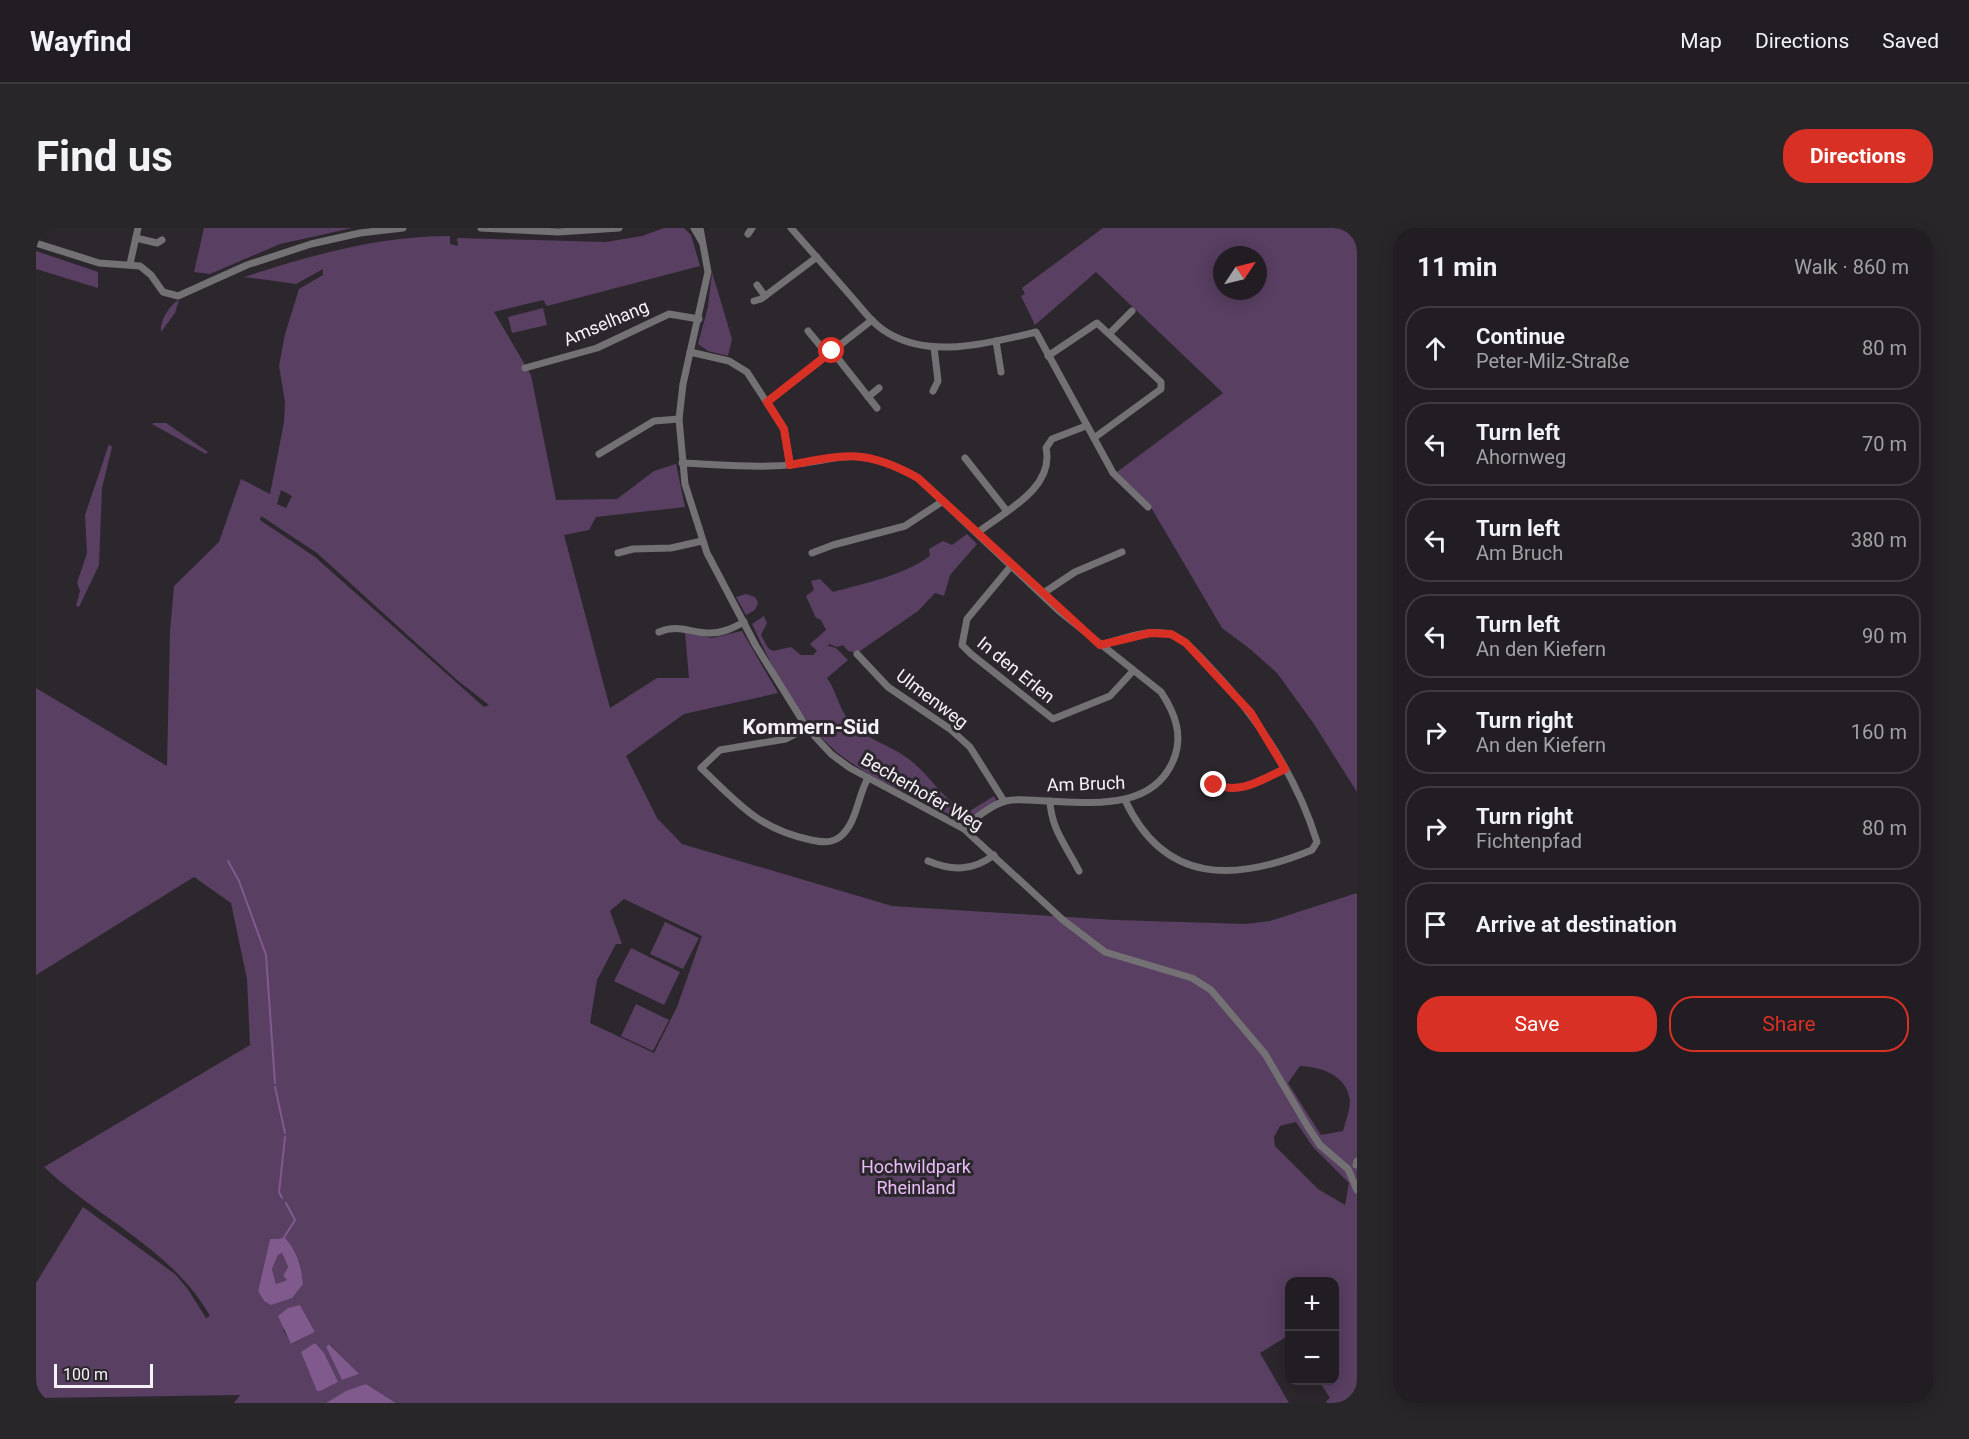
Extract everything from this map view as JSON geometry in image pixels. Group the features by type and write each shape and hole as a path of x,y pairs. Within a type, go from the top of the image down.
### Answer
{"street":[{"path":"129,228 138,229 130,264"},
{"path":"36,243 99,263 140,266 151,275 163,292 180,296 247,265 311,243 403,228"},
{"path":"481,228 558,232 619,228"},
{"name":"Becherhofer Weg","path":"694,228 702,242"},
{"name":"Becherhofer Weg","path":"700,228 708,272 690,352 679,419 685,484 702,540 786,698 807,728 831,754 868,778 964,829 1063,920 1105,952 1192,978 1211,990 1265,1054 1320,1145 1348,1169"},
{"path":"791,228 872,320 897,337 934,347 996,341 1036,332 1113,473 1148,507"},
{"path":"135,238 157,243 162,240"},
{"path":"754,301 765,296 817,257"},
{"path":"757,285 765,296"},
{"path":"1110,333 1131,310"},
{"name":"Amselhang","path":"525,368 597,348 669,314 699,319"},
{"path":"767,402 872,320"},
{"path":"1048,356 1096,323 1110,333 1163,386 1094,438"},
{"path":"808,331 877,408"},
{"path":"996,341 1001,372"},
{"path":"933,391 938,381 934,347"},
{"path":"690,352 729,361 742,367 784,429 790,465"},
{"path":"868,397 879,388"},
{"path":"599,454 654,421 679,419"},
{"path":"977,533 1035,488 1044,475 1049,460 1046,448 1052,439 1086,426"},
{"name":"Am Bruch","path":"682,464 790,465 859,455 891,463 918,478 1042,594 1165,698 1175,715 1178,740 1173,761 1158,784 1141,795 1125,800 1004,801"},
{"path":"965,458 1006,510"},
{"path":"812,553 833,544 905,526 943,501"},
{"path":"618,553 633,549 671,548 702,540"},
{"path":"1042,594 1075,572 1122,552"},
{"name":"In den Erlen","path":"1011,566 967,619 962,645 971,654 1053,719 1110,696 1133,671"},
{"path":"659,632 671,627 707,633 722,632 744,622"},
{"path":"1100,645 1150,633 1171,634 1186,643 1251,713 1307,810 1317,842 1312,850 1257,869 1236,873 1207,871 1181,861 1154,842 1137,822 1125,800"},
{"name":"Ulmenweg","path":"857,654 888,687 950,729 970,747 1004,801"},
{"path":"807,728 786,739 720,750 701,768 753,817 769,827 792,836 826,843 842,836 850,823 868,778"},
{"path":"1214,785 1231,790 1242,788 1285,769"},
{"path":"964,829 1004,801"},
{"path":"1050,801 1050,814 1060,840 1079,871"},
{"path":"928,861 946,869 969,868 994,855"},
{"path":"1357,1164 1348,1169 1357,1190"}],"green space":[{"path":"204,228 352,228 280,244 210,274 194,272"},
{"name":"Hochwildpark Rheinland","path":"664,228 684,228 691,235 700,266 547,306 543,300 494,312 531,375 556,500 617,499 654,471 676,464 685,507 596,517 589,530 564,535 610,708 657,678 689,678 685,633 712,638 742,631 778,693 684,714 626,756 657,818 682,844 892,906 1116,920 1246,924 1270,921 1357,893 1357,1403 1327,1403 1326,1401 1330,1398 1322,1385 1339,1385 1339,1277 1285,1277 1285,1337 1260,1353 1289,1403 396,1403 366,1384 326,1403 234,1403 240,1395 36,1398 36,1283 83,1207 175,1274 206,1318 210,1316 176,1272 155,1253 44,1167 250,1045 247,979 231,903 194,877 36,975 36,688 167,766 170,631 174,586 219,542 241,479 270,494 284,422 285,402 279,366 285,334 299,289 323,275 323,269 296,284 244,277 320,254 397,239 450,236 450,244 458,246 457,238 606,242 642,236","holes":["281,490 292,496 286,508 277,504","261,516 317,553 457,680 489,705 484,707 315,557 260,520","624,899 702,936 677,1007 654,1053 590,1023 597,980 616,944 622,944 610,911","1300,1066 1317,1068 1339,1079 1345,1086 1350,1102 1343,1131 1321,1135 1288,1083","1296,1122 1313,1147 1349,1183 1345,1205 1318,1189 1275,1146 1274,1137 1280,1126","280,1238 291,1246 298,1257 303,1284 264,1301 258,1291 270,1239","300,1305 315,1332 292,1344 283,1330","330,1344 358,1374 342,1380 326,1347"]},
{"path":"1103,228 1357,228 1357,792 1314,724 1277,673 1222,628 1149,504 1117,472 1223,393 1096,272 1035,325 1021,296 1025,294 1022,288"},
{"path":"36,251 98,272 98,288 36,269"},
{"path":"712,272 732,339 728,356 708,351 698,344 708,307"},
{"path":"179,300 175,313 161,332 166,314"},
{"path":"543,308 547,325 512,333 508,317"},
{"path":"166,423 208,452 206,454 152,424"},
{"path":"109,444 112,447 102,488 99,565 79,607 76,606 80,591 77,583 87,553 85,515"},
{"path":"967,534 977,544 950,575 944,596 935,593 918,611 857,653 848,651 843,645 837,647 829,644 828,646 836,648 848,660 827,678 851,723 910,760 959,807 968,812 994,796 997,802 964,823 877,778 850,762 834,749 805,718 792,700 752,624 764,616 767,623 761,635 768,648 773,651 791,647 801,655 813,655 817,651 810,644 826,630 821,620 816,618 806,596 814,590 811,581 820,579 833,592 883,578 919,563 930,556 929,549 943,541 952,545"},
{"path":"746,594 755,597 758,603 755,610 746,615 736,597"},
{"path":"665,922 699,938 683,969 650,954"},
{"path":"631,948 680,972 664,1005 614,981"},
{"path":"636,1004 669,1020 653,1051 621,1036"},
{"path":"282,1253 288,1267 283,1276 287,1280 276,1284 272,1269 278,1255"}],"shaded area":[{"path":"285,1238 293,1248 303,1284 292,1298 271,1305 264,1301 258,1291 270,1239","holes":["282,1253 288,1267 283,1276 287,1280 276,1284 272,1269 278,1255"]},
{"path":"300,1305 315,1332 291,1344 278,1316 288,1308"},
{"path":"315,1343 324,1353 338,1382 320,1391 317,1391 301,1352"},
{"path":"329,1344 359,1374 342,1380 326,1347"},
{"path":"366,1384 396,1403 326,1403 346,1391"}],"waterway":[{"path":"228,861 239,881 266,955 275,1083"},
{"path":"275,1087 285,1133"},
{"path":"282,1198 279,1192 285,1137"},
{"path":"283,1239 295,1220 286,1203"}],"district":[{"name":"Kommern-Süd","path":"811,727"}],"route":[{"path":"832,351 767,402 784,429 790,465 840,455 859,455 891,463 918,478 1059,611 1100,645 1150,633 1171,634 1186,643 1227,684 1251,713 1285,769 1242,788 1231,790 1214,785"}]}
